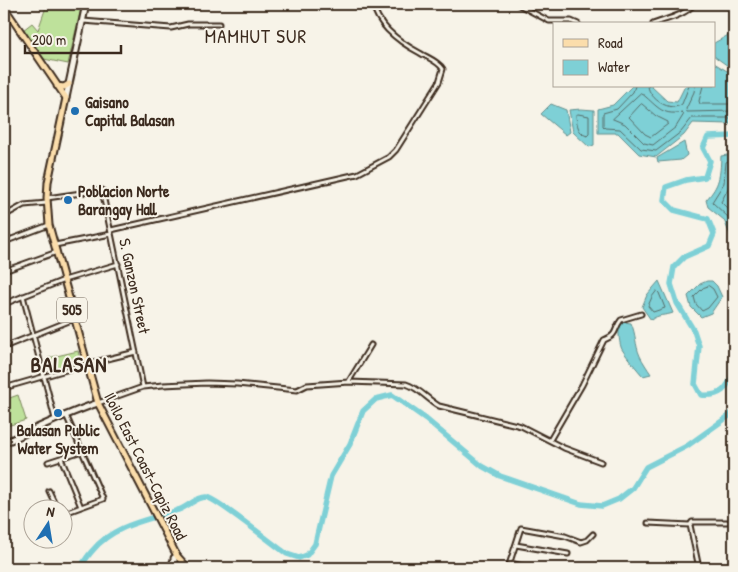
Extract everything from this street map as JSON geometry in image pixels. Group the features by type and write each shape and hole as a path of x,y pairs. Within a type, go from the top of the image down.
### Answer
{"main road":[{"path":"4,7 66,98"},
{"path":"57,86 62,87 69,84"},
{"name":"Iloilo East Coast-Capiz Road","path":"66,98 48,182 49,225 98,403 153,509 175,557 188,568"}],"street":[{"path":"66,98 86,4"},
{"path":"55,244 357,174 389,157 396,150 439,82 442,69 439,64 412,49 394,36 374,11 373,4"},
{"path":"517,4 549,21 573,22"},
{"path":"659,22 681,14 694,4"},
{"path":"82,21 171,28 188,24 219,24"},
{"name":"S. Ganzon Street","path":"47,200 102,190 143,387"},
{"path":"4,216 24,205 47,200"},
{"path":"4,242 49,225"},
{"path":"4,271 57,252"},
{"path":"4,304 64,280 118,264"},
{"path":"23,296 55,420"},
{"path":"550,440 582,385 604,340 612,337 617,332 619,321 641,314"},
{"path":"4,347 74,319"},
{"path":"349,382 371,345"},
{"path":"4,388 136,352"},
{"path":"4,443 66,414 143,387 207,383 297,390 307,385 349,382 406,384 414,386 430,401 440,406 513,423 564,448 601,462"},
{"path":"66,414 103,499 72,510"},
{"path":"48,462 82,451"},
{"path":"61,458 81,507"},
{"path":"49,491 53,500"},
{"path":"648,523 690,525 692,522 728,522"},
{"path":"690,525 699,568"},
{"path":"508,568 521,528 565,536 581,542 587,540 593,534"},
{"path":"516,544 568,554"},
{"path":"169,568 175,557"},
{"path":"174,568 175,557"},
{"path":"510,563 530,568"}],"green space":[{"path":"47,4 82,4 68,64 44,59 23,30 32,23 38,30"},
{"path":"78,351 81,363 52,371 48,358"},
{"path":"18,395 26,420 4,427 4,400"}],"water":[{"path":"734,32 734,65 728,66 716,57 716,42"},
{"path":"716,64 727,71 734,69 734,122 730,124 693,123 684,135 656,157 639,154 618,133 598,133 598,109 613,105 630,88 653,88 667,101 677,102 684,88 716,88"},
{"path":"551,104 566,110 570,132 566,135 541,114"},
{"path":"569,110 594,110 594,145 589,147 573,132"},
{"path":"684,142 687,155 681,160 658,162 657,158"},
{"path":"734,154 734,235 730,235 724,220 708,207 706,200 714,190 718,180 721,156"},
{"path":"659,281 673,313 651,320 642,307 647,295"},
{"path":"712,281 717,286 722,297 711,313 701,317 691,307 688,296 700,284"},
{"path":"620,323 631,323 640,356 651,374 643,376 622,349 619,329"}],"waterway":[{"path":"734,136 708,137 703,148 710,161 705,177 686,180 666,187 664,200 674,210 708,219 714,234 709,246 684,257 674,267 671,284 677,303 694,331 699,346 695,384 701,395 714,395 726,387 734,372"},
{"path":"80,568 91,552 111,534 133,524 182,509 202,497 212,499 233,513 287,554 299,558 307,555 315,544 331,476 350,444 363,411 376,399 392,395 426,419 482,466 500,476 581,504 602,506 619,499 633,488 646,467 687,446 734,411"}],"place":[{"name":"Gaisano Capital Balasan","path":"75,111"},
{"name":"Poblacion Norte Barangay Hall","path":"68,200"},
{"name":"Balasan Public Water System","path":"58,413"}],"district":[{"name":"MAMHUT SUR","path":"256,36"},
{"name":"BALASAN","path":"69,365"}]}
